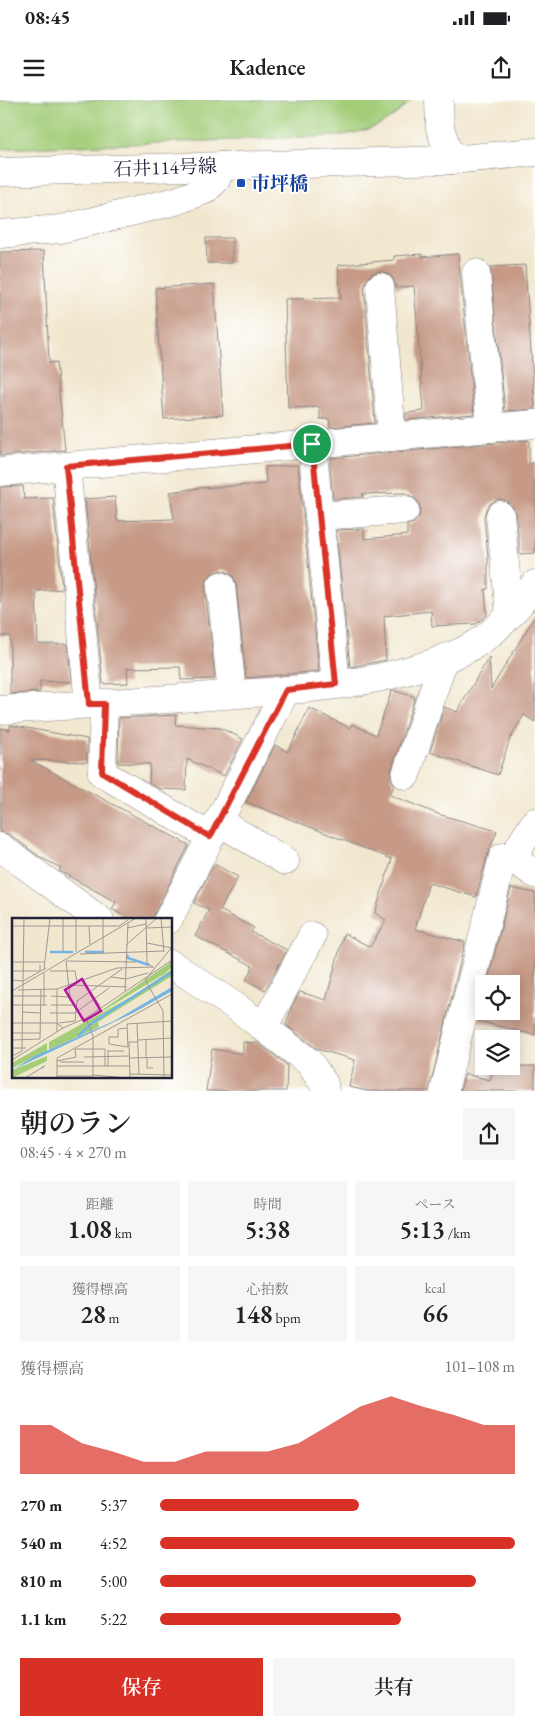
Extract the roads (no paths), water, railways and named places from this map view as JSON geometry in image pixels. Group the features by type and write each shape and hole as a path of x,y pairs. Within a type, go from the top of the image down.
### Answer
{"street":[{"path":"439,100 440,128 451,160"},
{"name":"石井114号線","path":"0,172 451,160 535,152"},
{"path":"0,234 60,229 176,201 205,190 216,180 221,166"},
{"path":"476,272 491,428"},
{"path":"380,287 392,437"},
{"path":"0,472 535,424"},
{"path":"312,444 336,684"},
{"path":"66,466 96,704 102,772 214,829 285,861"},
{"path":"319,516 406,510"},
{"path":"0,710 286,690 336,684 415,669 465,650 484,637 527,598 500,515"},
{"path":"221,586 232,694"},
{"path":"406,775 444,658"},
{"path":"169,918 286,690"},
{"path":"512,858 535,822"},
{"path":"0,847 97,918"},
{"path":"444,1091 503,857 512,858 535,874"},
{"path":"263,1028 312,936"},
{"path":"172,965 309,1062 324,1084 325,1091"}],"place":[{"name":"市坪橋","path":"241,183"}]}
